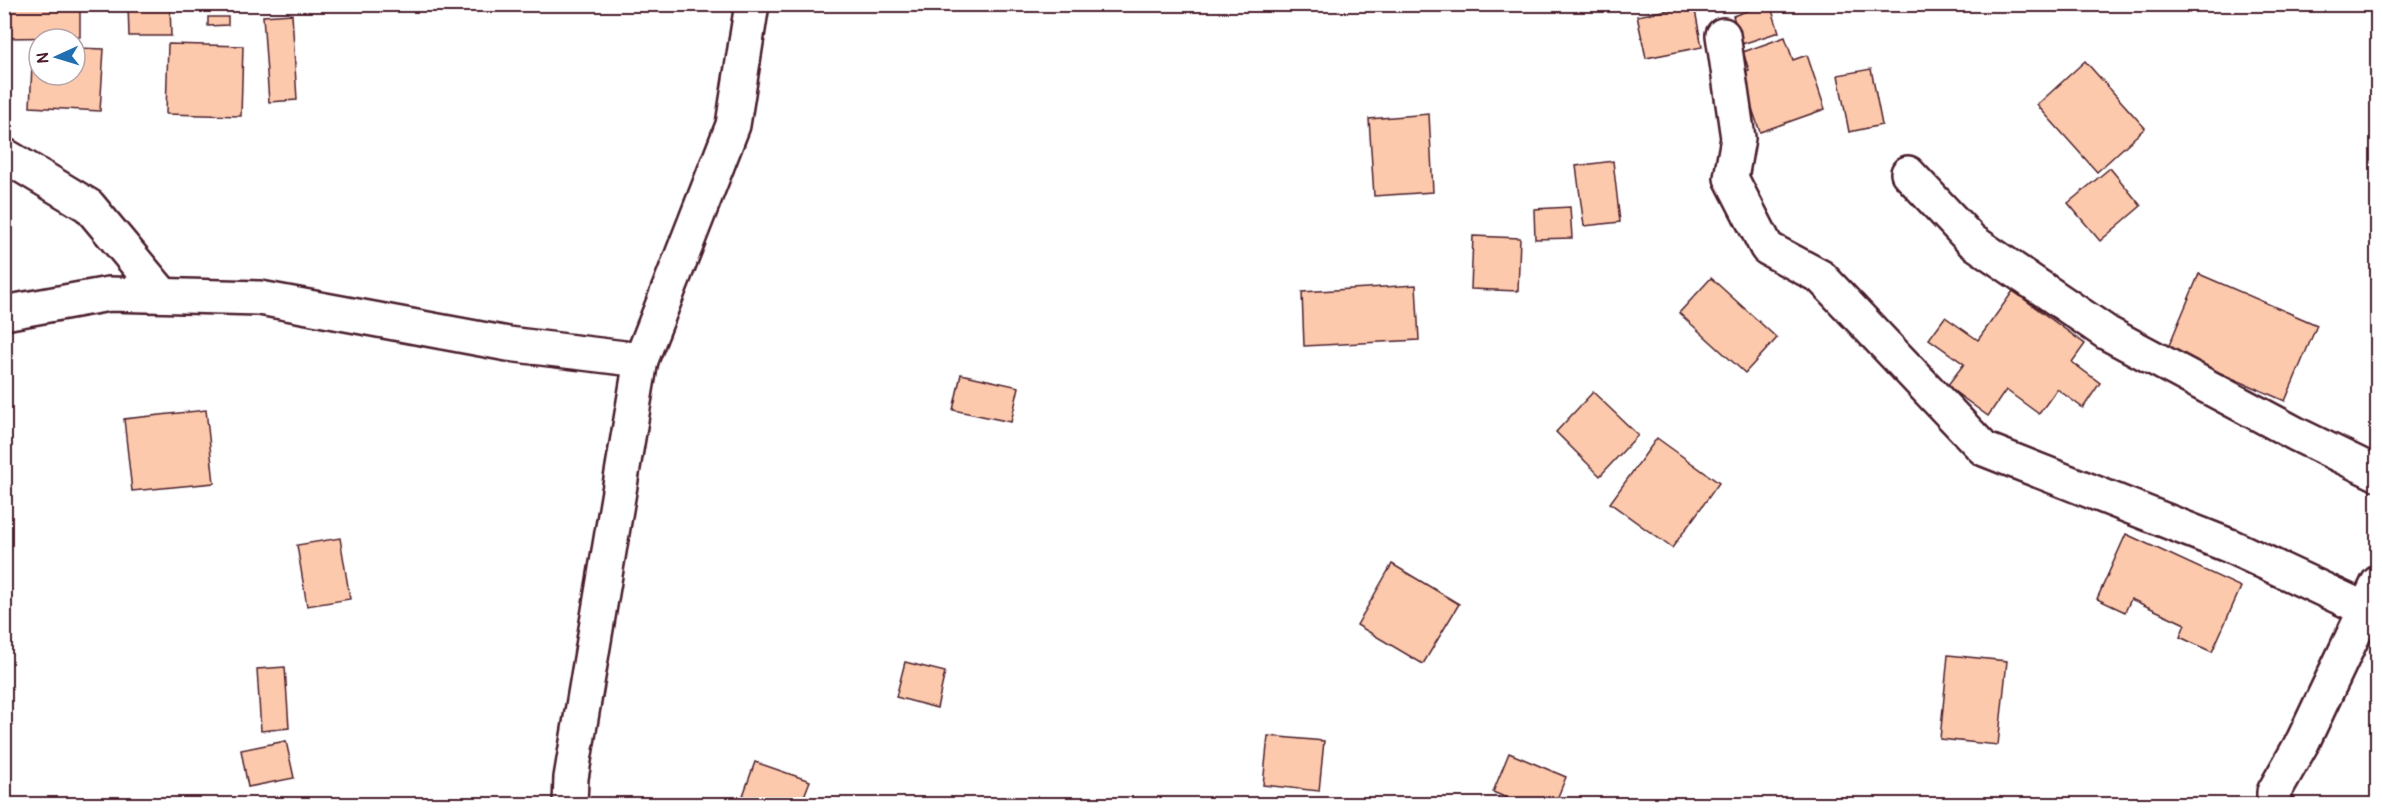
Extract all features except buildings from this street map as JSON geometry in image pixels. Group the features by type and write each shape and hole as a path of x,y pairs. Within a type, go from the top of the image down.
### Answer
{"street":[{"path":"570,804 571,778 641,360 733,125 752,4"},
{"path":"1723,35 1738,138 1731,178 1767,248 1821,277 1984,449 2230,546 2371,596 2303,741 2274,792 2274,804"},
{"path":"4,154 89,206 163,295"},
{"path":"1908,173 1972,241 2107,333 2298,435 2378,474"},
{"path":"4,313 109,294 260,298 508,344 641,360"}]}
